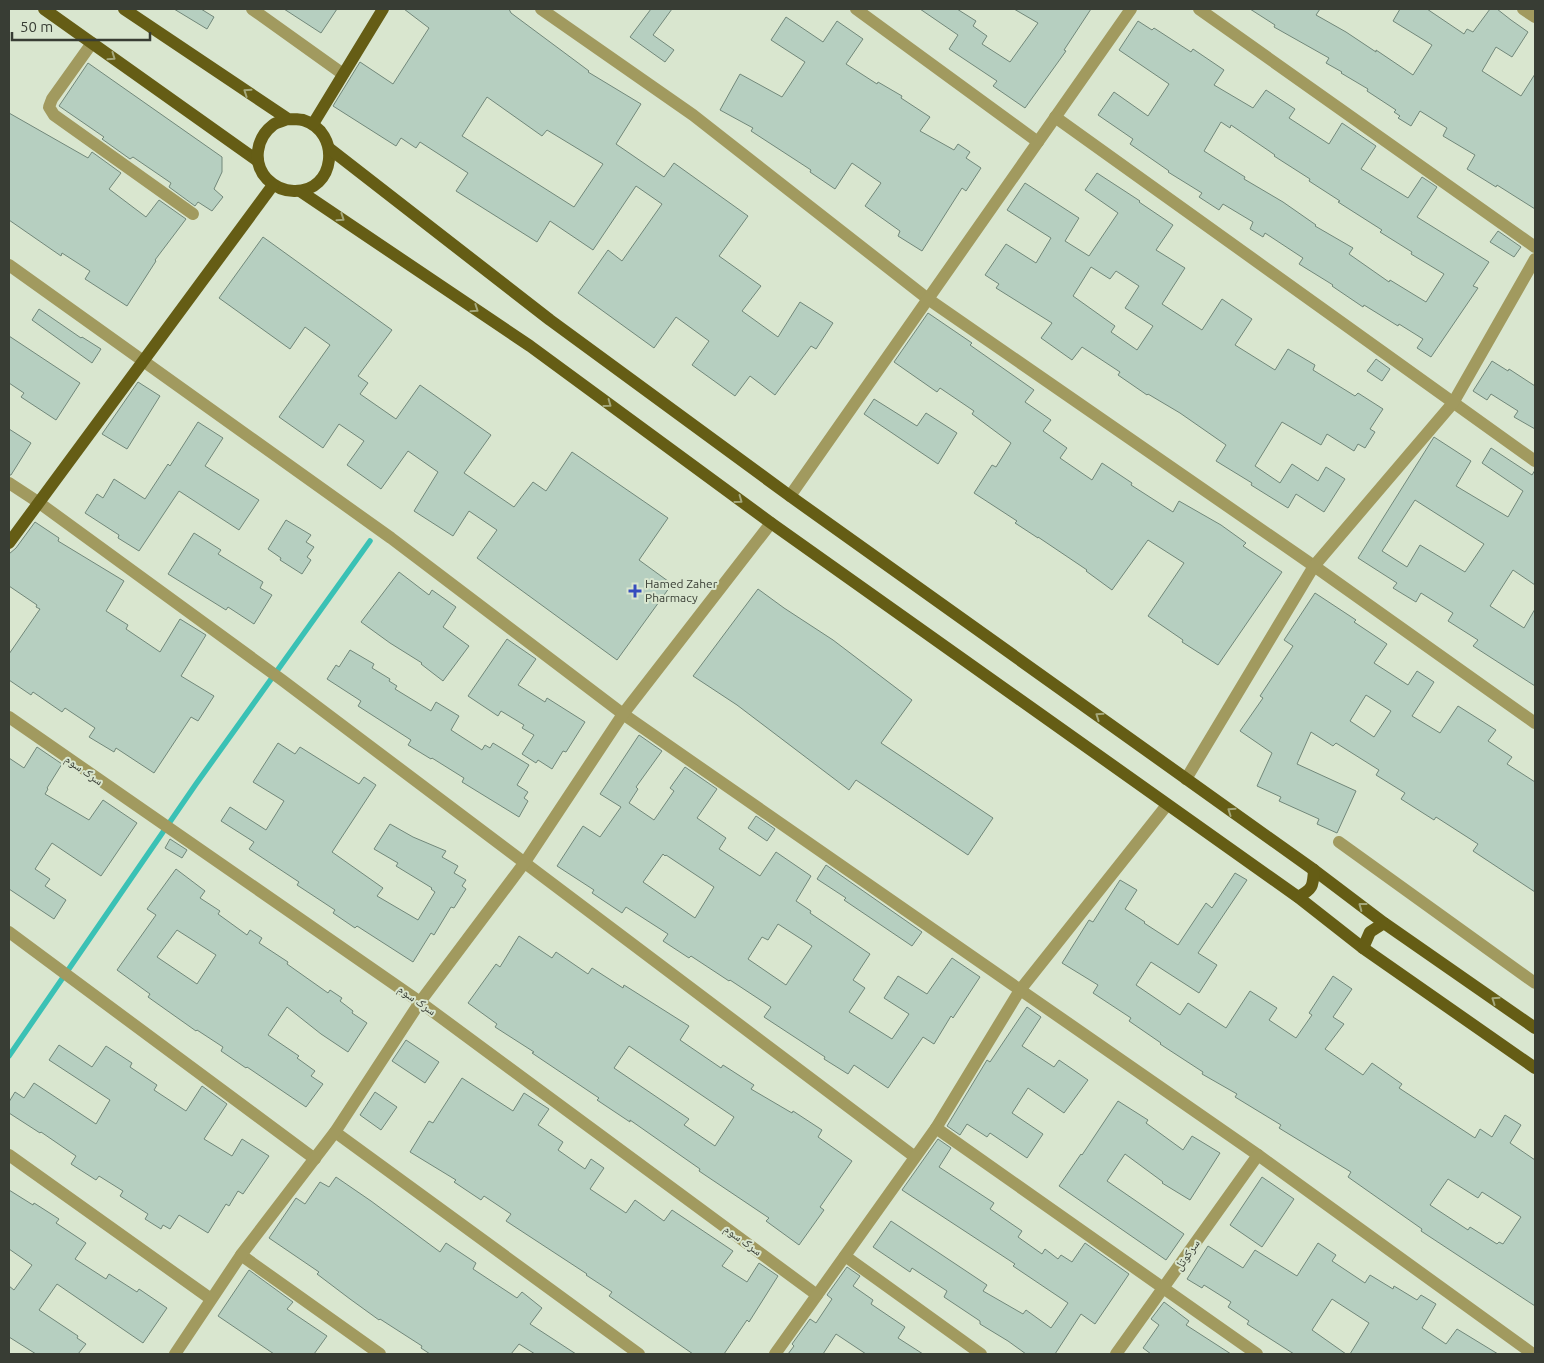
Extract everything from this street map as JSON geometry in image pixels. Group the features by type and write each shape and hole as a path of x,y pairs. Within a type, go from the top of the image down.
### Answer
{"main road":[{"path":"44,9 258,161"},
{"path":"124,9 288,120"},
{"path":"313,124 384,9"},
{"path":"288,120 301,120 313,124 324,135 330,149 330,163 324,176 313,186 300,191 286,191 273,185 263,175 258,161 258,147 264,134 274,124 288,120"},
{"path":"330,149 550,320 790,496 1535,1028"},
{"path":"9,543 273,185"},
{"path":"300,191 530,346 771,523 1298,896 1363,948 1535,1068"},
{"path":"1298,896 1311,889 1314,870"},
{"path":"1363,948 1370,932 1384,922"}],"street":[{"path":"252,9 343,74"},
{"path":"541,9 693,115 928,298 1535,722"},
{"path":"856,9 1038,142"},
{"path":"790,496 1131,9"},
{"path":"1199,9 1535,247"},
{"path":"1523,9 1535,17"},
{"path":"92,43 48,107 54,115 193,214"},
{"path":"1055,117 1535,462"},
{"path":"1186,778 1314,566 1453,403 1535,259"},
{"path":"9,265 391,538 623,714 1258,1155 1533,1354"},
{"path":"9,482 282,680 915,1157"},
{"path":"175,1354 241,1255 335,1132 420,1002 525,862 623,714 771,523"},
{"name":"سرک سوم","path":"9,717 420,1002 817,1294"},
{"path":"775,1354 936,1128 1020,990 1168,805"},
{"path":"1340,842 1535,983"},
{"path":"9,932 315,1159"},
{"path":"936,1128 1256,1354"},
{"path":"335,1132 639,1354"},
{"path":"9,1155 211,1299"},
{"name":"سرکوتل","path":"1116,1354 1258,1155"},
{"path":"241,1255 380,1354"},
{"path":"845,1256 981,1354"}],"building":[{"path":"174,9 201,9 214,17 207,29"},
{"path":"284,9 337,9 321,33"},
{"path":"404,9 509,9 511,13 588,72 641,104 616,144 664,177 674,163 748,216 719,256 761,286 742,311 778,337 800,302 833,323 816,349 811,346 775,395 750,376 735,396 692,365 709,341 676,317 654,348 578,293 608,250 622,261 662,204 636,186 593,250 550,221 537,242 456,191 468,173 420,142 416,148 401,138 396,146 333,106 360,62 393,84 429,28","holes":["487,97 542,136 547,130 603,164 574,207 462,136"]},
{"path":"651,9 672,9 653,35 674,50 665,62 630,37"},
{"path":"920,9 957,9 976,21 973,26 987,36 982,44 1010,62 1038,23 1014,9 1091,9 1064,50 1066,51 1025,108 993,86 997,81 949,49 958,35"},
{"path":"1250,9 1320,9 1316,15 1376,52 1376,50 1413,75 1432,45 1393,21 1400,9 1427,9 1464,34 1467,29 1473,32 1490,9 1497,9 1528,32 1512,57 1496,47 1482,71 1521,96 1535,74 1535,209 1467,169 1475,155 1443,136 1447,128 1420,111 1411,126 1398,118 1400,116 1394,112 1396,110 1367,91 1368,89 1326,63 1329,58 1274,27 1275,25"},
{"path":"786,17 823,42 837,21 863,39 846,64 877,84 878,82 902,96 901,98 930,117 920,131 954,150 958,144 970,152 966,158 981,168 966,191 962,188 922,251 898,236 900,231 865,206 881,183 852,163 835,189 810,172 811,170 751,131 753,128 720,110 740,74 782,97 805,62 771,40"},
{"path":"1138,21 1152,30 1154,28 1191,52 1193,49 1224,70 1214,85 1253,108 1266,90 1295,109 1289,118 1329,144 1342,123 1376,146 1361,169 1408,198 1422,177 1437,187 1417,217 1489,262 1473,286 1478,288 1431,357 1417,348 1423,339 1364,305 1363,307 1333,285 1299,264 1303,258 1265,233 1263,237 1250,229 1253,222 1223,204 1219,210 1199,197 1202,193 1168,172 1130,144 1133,139 1098,115 1114,92 1148,116 1169,84 1119,50","holes":["1221,122 1230,128 1231,125 1310,179 1309,181 1340,201 1338,202 1382,230 1380,232 1412,252 1411,254 1444,274 1426,302 1390,280 1389,282 1349,254 1353,248 1315,226 1283,202 1244,179 1245,177 1204,151"]},
{"path":"88,63 222,157 222,172 214,189 223,197 212,211 198,202 195,206 169,187 171,183 133,157 130,159 102,139 104,137 59,106"},
{"path":"9,113 88,158 92,152 121,173 109,189 146,217 159,200 186,219 155,260 127,306 85,279 90,271 62,253 61,256 9,220"},
{"path":"1097,173 1173,225 1156,250 1185,268 1162,304 1202,330 1222,299 1252,319 1235,345 1275,370 1288,349 1315,365 1313,370 1355,396 1358,393 1383,409 1370,429 1375,432 1365,448 1358,444 1354,451 1327,434 1321,445 1282,422 1255,466 1280,483 1292,464 1318,481 1326,467 1345,479 1324,512 1296,494 1288,508 1216,461 1226,445 1180,413 1147,395 1118,375 1120,372 1082,347 1072,360 1041,338 1052,323 996,288 999,284 985,275 1006,244 1036,263 1051,238 1007,210 1025,183 1079,218 1065,241 1089,256 1118,213 1085,190","holes":["1091,267 1110,279 1116,271 1139,286 1125,308 1153,326 1137,350 1111,332 1115,326 1073,296"]},
{"path":"1498,231 1521,247 1514,257 1490,242"},
{"path":"263,237 392,330 358,376 368,383 360,394 396,419 420,385 491,435 464,473 514,507 533,482 546,491 572,452 668,518 639,560 672,584 617,660 477,558 497,530 469,511 453,536 414,511 438,472 408,451 381,489 347,465 364,441 339,424 323,448 279,417 330,345 305,327 290,349 219,298"},
{"path":"39,309 81,338 101,349 92,363 32,320"},
{"path":"928,313 972,343 970,345 1034,390 1025,402 1051,420 1043,431 1067,448 1060,458 1092,480 1102,463 1132,483 1131,485 1173,512 1179,501 1221,525 1246,543 1243,546 1282,572 1218,665 1182,642 1183,640 1148,616 1184,563 1148,540 1112,590 1087,570 1015,523 1017,521 974,493 992,465 996,467 1011,443 972,414 974,411 940,388 937,392 894,362"},
{"path":"9,336 80,383 56,420 21,397 24,393 9,383"},
{"path":"1376,359 1390,369 1382,381 1367,371"},
{"path":"1492,361 1508,371 1509,369 1535,386 1535,429 1514,417 1518,411 1491,394 1487,400 1473,391"},
{"path":"138,382 160,396 127,449 102,434"},
{"path":"874,399 917,426 926,413 957,433 938,464 864,414"},
{"path":"198,422 223,438 205,466 259,500 239,530 179,491 139,551 118,538 119,535 85,513 97,494 103,498 114,479 145,499 168,464 170,466"},
{"path":"9,429 31,443 11,475 9,475"},
{"path":"1434,437 1471,461 1456,486 1508,517 1523,491 1482,463 1491,448 1532,475 1535,470 1535,585 1513,570 1490,606 1524,628 1535,609 1535,686 1473,646 1478,640 1448,621 1453,613 1421,593 1416,602 1393,588 1397,583 1358,558","holes":["1415,500 1484,544 1465,572 1420,545 1407,567 1382,551"]},
{"path":"286,520 311,535 306,542 314,547 307,557 311,560 302,574 280,560 281,558 268,549"},
{"path":"35,522 59,538 58,541 124,581 106,611 128,625 126,629 160,652 180,619 206,635 181,676 214,696 198,721 191,717 154,773 116,748 114,752 89,737 95,728 65,708 62,712 33,692 31,695 9,680 9,654 40,609 9,586 9,554 16,548"},
{"path":"194,533 221,550 218,554 263,582 260,588 272,595 254,624 228,607 226,610 168,574"},
{"path":"399,572 429,595 432,590 456,607 443,627 469,646 443,681 422,663 361,622"},
{"path":"758,589 833,640 912,700 881,743 993,818 968,855 856,780 849,790 737,705 693,676"},
{"path":"1315,593 1356,620 1354,622 1387,644 1374,663 1408,685 1417,671 1434,682 1412,716 1440,733 1458,706 1496,730 1488,741 1512,757 1507,764 1535,782 1535,892 1473,851 1478,844 1436,817 1434,820 1401,799 1405,793 1376,775 1379,770 1336,743 1333,746 1311,732 1297,764 1356,791 1337,833 1317,824 1319,819 1279,801 1281,797 1257,786 1272,753 1240,731 1263,698 1260,696 1293,646 1284,640","holes":["1366,695 1391,711 1374,737 1350,721"]},
{"path":"507,639 536,659 518,685 545,702 547,698 585,722 566,752 563,751 552,769 538,760 536,763 522,754 534,735 522,728 524,725 501,711 498,716 468,696"},
{"path":"350,650 374,664 372,668 390,679 389,681 397,686 395,689 431,711 436,702 459,716 451,730 482,750 485,745 490,748 493,743 529,765 517,785 528,792 524,798 528,801 519,817 462,782 464,778 408,745 411,740 358,706 361,701 327,679 336,665 339,667"},
{"path":"639,735 662,751 636,787 638,789 629,803 654,820 674,791 670,788 685,767 717,789 697,818 726,838 719,849 760,876 776,852 811,876 796,901 811,911 810,913 870,954 853,980 865,988 849,1012 892,1039 909,1014 884,998 898,976 927,994 952,958 980,977 953,1018 951,1016 934,1044 923,1037 888,1088 854,1065 848,1074 764,1017 771,1007 691,956 689,958 663,941 668,934 626,907 622,913 592,893 594,890 557,866 583,826 600,837 621,807 600,794","holes":["663,854 714,887 695,918 643,882","778,924 812,946 786,985 748,959 762,937 768,940"]},
{"path":"278,743 295,754 300,747 359,784 364,777 376,785 332,852 383,888 377,896 418,920 435,892 432,888 396,866 398,863 374,849 390,824 413,837 446,851 442,857 458,866 454,873 466,880 462,886 466,889 454,908 451,907 434,935 431,933 413,962 333,913 335,910 297,885 299,882 249,849 254,842 221,821 230,807 266,830 284,801 253,782"},
{"path":"37,747 62,764 45,794 89,820 103,800 137,823 101,876 52,843 35,869 50,879 45,886 66,900 54,919 9,889 9,758 24,768"},
{"path":"756,816 775,829 767,841 748,828"},
{"path":"170,839 187,850 182,858 165,848"},
{"path":"826,865 922,932 912,946 844,900 846,898 817,879"},
{"path":"176,869 205,891 200,898 220,911 218,914 247,935 250,930 262,938 259,943 288,962 287,964 328,993 330,990 342,998 340,1001 353,1011 352,1013 367,1023 348,1052 321,1034 287,1007 268,1035 299,1056 297,1058 315,1071 311,1076 323,1084 306,1107 221,1051 223,1047 196,1031 148,997 150,994 117,970 156,915 147,909","holes":["177,930 216,955 197,984 157,957"]},
{"path":"1235,873 1247,880 1198,953 1217,965 1199,993 1151,962 1136,985 1180,1015 1188,1003 1226,1028 1250,991 1277,1008 1269,1020 1296,1038 1312,1015 1309,1013 1333,976 1352,989 1333,1017 1344,1024 1325,1049 1363,1075 1372,1063 1402,1084 1399,1088 1475,1138 1480,1129 1492,1137 1505,1115 1521,1125 1510,1143 1535,1160 1535,1306 1421,1231 1422,1229 1348,1177 1351,1172 1279,1128 1281,1125 1235,1097 1237,1094 1202,1074 1203,1072 1160,1044 1129,1021 1131,1018 1093,993 1098,985 1062,963 1089,920 1093,922 1120,880 1137,890 1125,909 1178,945 1206,903 1212,908","holes":["1448,1179 1478,1198 1482,1192 1521,1217 1503,1244 1499,1242 1497,1244 1470,1227 1468,1230 1430,1205"]},
{"path":"519,936 552,958 556,952 588,974 592,968 623,988 624,985 689,1026 680,1040 721,1068 723,1065 754,1085 751,1089 792,1113 793,1111 822,1130 818,1137 852,1161 820,1207 824,1210 799,1245 766,1221 769,1218 699,1171 700,1169 630,1120 630,1122 597,1100 599,1098 495,1027 497,1024 468,1003 496,964 500,967","holes":["629,1046 734,1117 715,1146 684,1125 689,1119 614,1068"]},
{"path":"1027,1007 1041,1017 1022,1046 1054,1067 1059,1060 1088,1080 1064,1113 1028,1088 1012,1113 1043,1134 1027,1158 990,1133 987,1137 967,1124 960,1135 947,1126 987,1060 990,1062"},
{"path":"406,1040 439,1062 425,1083 392,1061"},
{"path":"59,1045 92,1067 106,1046 132,1063 130,1067 157,1085 154,1090 186,1111 202,1086 227,1104 204,1139 232,1156 242,1139 269,1156 243,1194 238,1191 229,1206 226,1204 208,1233 179,1215 170,1229 163,1225 161,1229 145,1219 148,1214 120,1196 123,1191 99,1176 96,1180 71,1164 76,1156 9,1113 9,1102 15,1092 24,1098 34,1083 96,1124 110,1100 49,1060"},
{"path":"462,1078 513,1111 524,1093 549,1109 538,1125 563,1142 558,1150 585,1169 591,1159 604,1168 590,1189 626,1213 635,1200 664,1221 672,1210 733,1251 722,1266 747,1282 759,1263 778,1276 749,1322 747,1320 724,1354 693,1354 609,1296 612,1292 587,1274 506,1221 511,1214 484,1196 481,1200 454,1182 456,1180 410,1152 429,1121 433,1123"},
{"path":"375,1092 397,1107 381,1130 360,1115"},
{"path":"1118,1101 1148,1120 1146,1123 1183,1150 1192,1136 1220,1153 1190,1200 1162,1183 1125,1154 1107,1181 1184,1234 1166,1260 1059,1186"},
{"path":"938,1139 951,1148 939,1167 994,1203 990,1209 1022,1231 1018,1237 1042,1254 1045,1249 1058,1259 1061,1255 1072,1262 1085,1243 1129,1274 1095,1324 1081,1314 1055,1354 1026,1354 980,1324 980,1321 944,1297 947,1291 912,1268 910,1272 873,1247 891,1221 987,1285 983,1291 1023,1314 1026,1310 1051,1328 1068,1303 1013,1266 1015,1264 902,1190"},
{"path":"336,1177 440,1252 446,1243 476,1263 473,1269 517,1298 522,1292 542,1308 530,1324 576,1354 535,1354 519,1344 511,1354 430,1354 421,1348 422,1346 379,1320 317,1274 319,1272 269,1238 296,1198 305,1204 320,1182 329,1187"},
{"path":"1262,1177 1294,1199 1262,1247 1230,1225"},
{"path":"9,1190 59,1219 56,1223 86,1243 75,1259 106,1279 109,1274 137,1292 139,1289 167,1308 143,1343 57,1284 39,1310 78,1336 77,1338 86,1344 78,1354 36,1354 9,1337 9,1286 14,1290 32,1265 9,1249"},
{"path":"1318,1243 1336,1255 1332,1261 1365,1283 1370,1275 1393,1289 1394,1286 1417,1300 1421,1295 1436,1304 1422,1328 1446,1344 1457,1329 1498,1354 1350,1354 1369,1323 1332,1299 1312,1330 1346,1354 1294,1354 1247,1324 1249,1321 1228,1307 1231,1302 1204,1285 1202,1288 1187,1279 1208,1246 1243,1268 1255,1250 1297,1276"},
{"path":"847,1267 860,1276 853,1286 873,1300 871,1304 905,1327 898,1338 923,1354 866,1354 836,1334 823,1354 788,1354 794,1346 792,1344 810,1319 816,1323 832,1299 827,1295"},
{"path":"249,1270 293,1302 287,1309 327,1336 314,1354 274,1354 218,1316"},
{"path":"1164,1302 1189,1321 1186,1325 1231,1354 1151,1354 1143,1348 1159,1325 1151,1319"}],"waterway":[{"path":"9,1056 196,784 370,541"}],"place":[{"name":"Hamed Zaher Pharmacy","path":"635,591"}]}
